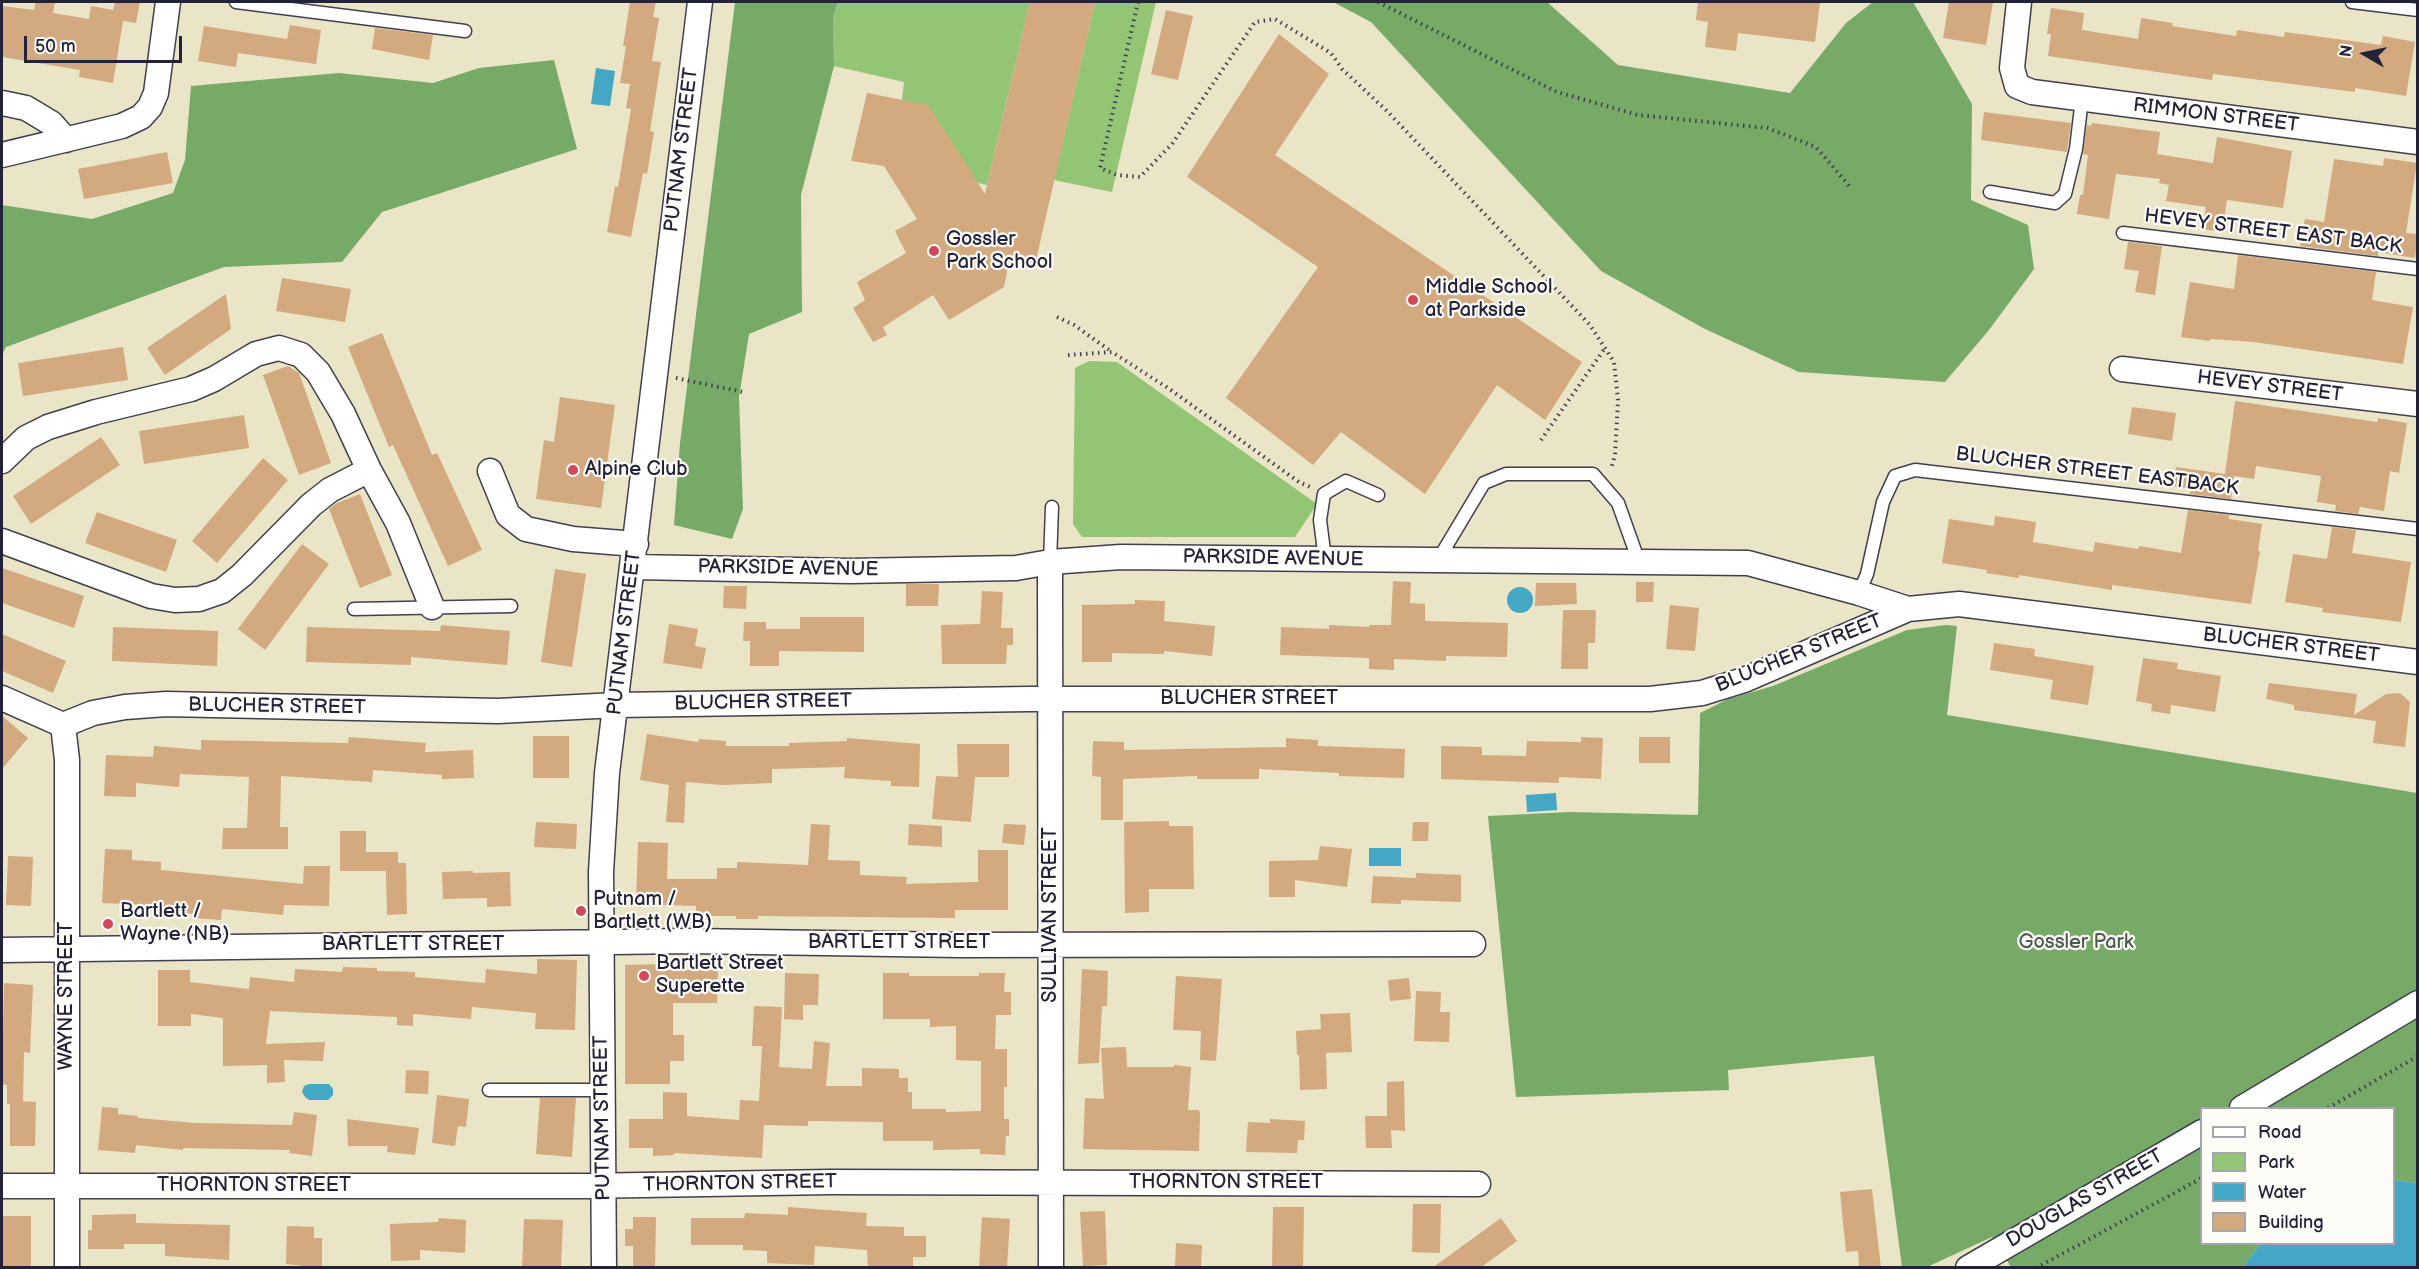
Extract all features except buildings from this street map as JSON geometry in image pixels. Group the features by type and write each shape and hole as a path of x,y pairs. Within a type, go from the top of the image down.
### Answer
{"street":[{"path":"2,155 122,126 141,117 150,107 156,93 168,2"},
{"name":"PUTNAM STREET","path":"604,1268 602,850 607,773 635,556 700,2"},
{"name":"RIMMON STREET","path":"2019,2 2012,68 2016,86 2032,92 2418,142"},
{"path":"2,103 26,108 51,123 66,140"},
{"path":"2,461 26,438 48,427 96,412 191,390 256,354 279,348 301,355 318,372 343,414 369,470 398,523 432,608"},
{"name":"HEVEY STREET","path":"2122,369 2418,404"},
{"path":"2,541 151,596 175,600 199,599 222,591 242,575 311,505 330,490 369,470"},
{"name":"PARKSIDE AVENUE","path":"490,471 508,514 526,530 573,539 635,556 850,571 1016,568 1050,562 1121,557 1748,563 1859,592 1908,609"},
{"name":"SULLIVAN STREET","path":"1050,562 1051,1268"},
{"name":"BLUCHER STREET","path":"63,725 93,713 125,707 166,704 488,711 616,705 1049,699 1650,699 1702,693 1744,680 1908,609 1959,604 2418,662"},
{"path":"2,698 63,725"},
{"name":"WAYNE STREET","path":"63,725 66,760 68,950 67,1268"},
{"name":"BARTLETT STREET","path":"2,950 208,946 602,944 688,941 960,945 1050,943 1473,944"},
{"path":"2244,1107 2418,1003"},
{"name":"DOUGLAS STREET","path":"1968,1268 2200,1133"},
{"name":"THORNTON STREET","path":"2,1186 604,1186 831,1182 1478,1184"}],"lane":[{"path":"236,2 465,31"},
{"path":"2352,2 2418,10"},
{"path":"1990,192 2055,202 2065,194 2076,149 2082,99"},
{"name":"HEVEY STREET EAST BACK","path":"2123,233 2418,269"},
{"name":"BLUCHER STREET EASTBACK","path":"1859,592 1868,574 1883,502 1891,484 1895,476 1915,470 2418,529"},
{"path":"1438,561 1484,483 1506,474 1593,474 1618,503 1639,562"},
{"path":"1325,559 1320,519 1324,494 1346,481 1378,495"},
{"path":"1050,562 1052,507"},
{"path":"354,609 511,606"},
{"path":"489,1090 603,1090"}],"path":[{"path":"1138,2 1100,168 1117,175 1140,177 1172,144 1255,22 1275,19 1331,53 1342,69 1395,120 1582,318 1614,362 1618,400 1615,455 1604,487"},
{"path":"1378,2 1557,92 1638,115 1767,128 1816,147 1851,188"},
{"path":"1057,317 1168,388 1299,482 1324,494"},
{"path":"1541,440 1605,348"},
{"path":"1068,355 1112,352"},
{"path":"674,378 743,392"},
{"path":"2330,1107 2418,1056"},
{"path":"2036,1268 2200,1179"}],"green space":[{"path":"735,2 838,2 833,17 834,66 801,195 802,312 749,334 739,397 743,509 732,539 674,525 680,443"},
{"path":"838,2 1030,2 987,185 978,183 902,100 904,82 834,66 833,17"},
{"path":"1095,2 1156,2 1112,192 1054,180"},
{"path":"1333,2 1547,2 1618,65 1790,93 1846,23 1873,2 1913,2 1972,104 1971,200 2028,225 2034,269 1989,330 1945,382 1799,372 1705,329 1601,271 1371,22"},
{"path":"554,60 577,149 382,212 342,262 224,267 6,347 2,355 2,205 92,219 173,193 185,160 191,86 339,73 433,83 479,68"},
{"path":"1089,361 1117,362 1317,504 1295,537 1082,537 1073,524 1075,368"},
{"name":"Gossler Park","path":"1946,625 1957,626 1947,715 2417,793 2417,1183 2395,1180 2395,1107 2200,1107 2200,1245 2259,1245 2243,1267 2011,1267 1992,1237 1927,1267 1902,1267 1874,1056 1728,1070 1729,1090 1516,1097 1488,816 1569,812 1698,815 1700,713 1728,699 1773,686 1907,630"}],"water":[{"path":"596,68 615,71 610,106 591,104"},
{"path":"1520,587 1529,591 1533,600 1529,609 1520,613 1511,609 1507,600 1511,591"},
{"path":"1556,793 1557,810 1527,812 1526,795"},
{"path":"1369,848 1401,848 1401,866 1369,866"},
{"path":"329,1084 333,1089 333,1095 328,1100 309,1100 302,1092 304,1086"},
{"path":"2395,1180 2417,1183 2417,1267 2243,1267 2259,1245 2395,1245"}],"place":[{"name":"Gossler Park School","path":"934,251"},
{"name":"Middle School at Parkside","path":"1413,300"},
{"name":"Alpine Club","path":"573,470"},
{"name":"Putnam / Bartlett (WB)","path":"581,911"},
{"name":"Bartlett / Wayne (NB)","path":"108,924"},
{"name":"Bartlett Street Superette","path":"644,976"}]}
